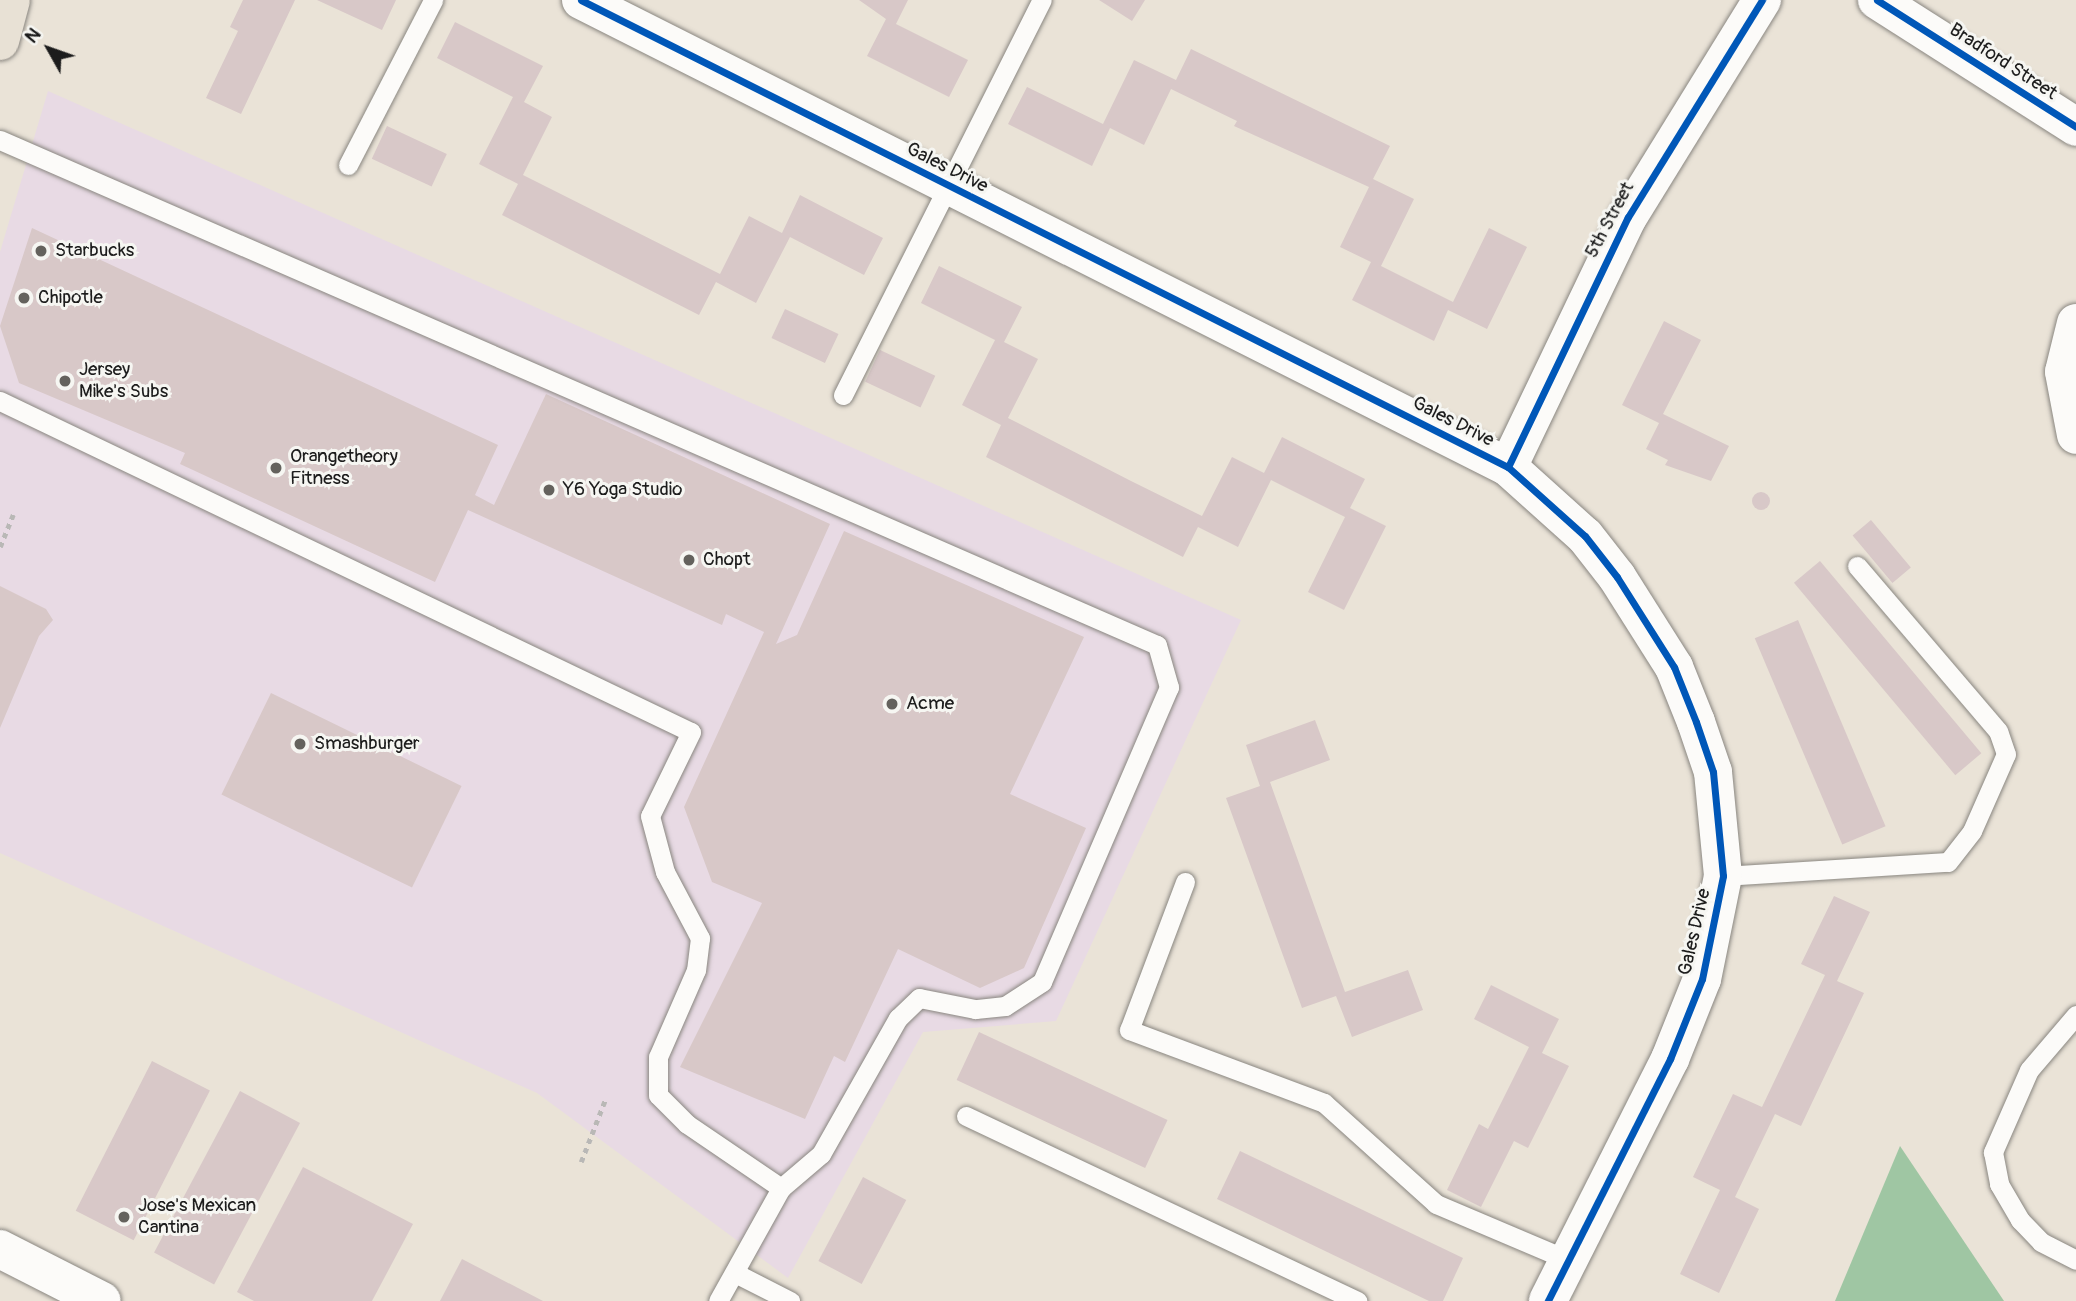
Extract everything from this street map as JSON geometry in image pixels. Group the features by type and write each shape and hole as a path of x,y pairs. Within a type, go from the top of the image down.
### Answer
{"main road":[{"path":"0,41 11,0"}],"street":[{"name":"Gales Drive","path":"582,0 1508,467 1585,536 1674,667 1713,772 1723,876 1717,924 1688,1013 1548,1301"},
{"name":"5th Street","path":"1508,467 1628,217 1762,0"},
{"name":"Bradford Street","path":"1877,0 2076,127"},
{"path":"2076,323 2064,372 2076,435"},
{"path":"0,1250 102,1301"}],"lane":[{"path":"348,165 433,0"},
{"path":"843,396 944,184 1042,0"},
{"path":"0,140 546,379 1146,636 1170,672 1169,687 1042,982 1005,1006 975,1009 919,998 898,1018 821,1154 781,1188 718,1301"},
{"path":"0,401 691,732 650,817 665,872 700,938 696,970 658,1057 658,1095 687,1124 781,1188"},
{"path":"1723,876 1948,862 1972,831 2006,754 1998,731 1857,566"},
{"path":"1185,882 1129,1030 1324,1103 1436,1203 1569,1260"},
{"path":"2076,1018 2029,1070 2003,1118 1993,1152 1999,1184 2020,1220 2041,1242 2076,1260"},
{"path":"967,1116 1357,1301"},
{"path":"735,1273 790,1301"}],"path":[{"path":"0,547 13,514"},
{"path":"581,1162 605,1100"}],"shaded area":[{"path":"48,91 1241,620 1056,1021 923,1032 788,1278 537,1093 0,853 0,252"}],"green space":[{"path":"1900,1146 2004,1301 1835,1301"}],"building":[{"path":"243,0 295,0 241,114 206,98 238,31 230,27"},
{"path":"317,0 396,0 382,30"},
{"path":"859,0 908,0 896,24 968,60 949,97 867,56 886,19"},
{"path":"1099,0 1145,0 1132,21"},
{"path":"455,22 543,66 524,102 552,117 523,175 720,274 749,216 782,233 800,195 883,238 864,275 790,237 756,303 716,282 699,315 502,215 518,184 479,164 513,97 437,58"},
{"path":"1191,49 1390,146 1373,179 1414,199 1381,266 1453,302 1489,228 1527,247 1487,329 1448,310 1434,341 1352,300 1371,262 1340,247 1369,187 1234,126 1237,121 1171,89 1144,145 1110,128 1092,166 1008,124 1027,87 1103,124 1134,60 1176,80"},
{"path":"387,126 447,154 432,187 372,159"},
{"path":"32,228 498,445 475,495 494,505 546,394 830,524 776,644 797,635 844,531 1084,637 1010,794 1086,828 1024,968 980,988 898,949 845,1062 834,1056 805,1119 680,1067 762,903 712,882 684,807 764,632 726,614 722,625 468,510 435,582 180,464 185,453 19,383 0,326"},
{"path":"939,266 1022,307 1004,342 1038,359 1008,418 1131,481 1202,516 1232,457 1264,473 1282,437 1365,479 1350,508 1386,526 1344,610 1308,592 1345,517 1271,480 1238,547 1198,527 1183,557 986,457 1001,425 962,405 995,340 921,303"},
{"path":"785,309 838,334 825,363 771,338"},
{"path":"1664,321 1701,340 1663,414 1729,446 1711,481 1665,465 1668,460 1646,449 1659,423 1622,405"},
{"path":"880,350 935,376 920,408 865,382"},
{"path":"1761,492 1767,495 1770,501 1767,507 1761,510 1755,507 1752,501 1755,495"},
{"path":"1871,520 1911,567 1892,583 1853,535"},
{"path":"1820,561 1981,753 1955,775 1794,583"},
{"path":"0,586 46,609 53,620 39,636 0,728"},
{"path":"1798,620 1886,826 1842,845 1755,638"},
{"path":"271,693 462,786 412,887 221,795"},
{"path":"1315,720 1330,760 1270,782 1345,992 1408,970 1423,1010 1352,1037 1336,996 1302,1008 1226,798 1260,786 1246,745"},
{"path":"1834,896 1870,912 1837,981 1864,993 1801,1126 1775,1114 1735,1197 1759,1209 1719,1293 1680,1274 1720,1190 1693,1177 1733,1094 1762,1107 1825,975 1801,964"},
{"path":"1491,985 1559,1019 1542,1053 1569,1066 1528,1148 1514,1141 1481,1207 1447,1190 1479,1124 1488,1129 1529,1047 1474,1019"},
{"path":"979,1032 1168,1120 1145,1168 957,1080"},
{"path":"152,1061 210,1091 134,1240 76,1211"},
{"path":"240,1091 300,1123 214,1285 154,1253"},
{"path":"1240,1151 1463,1258 1443,1301 1429,1301 1217,1199"},
{"path":"303,1167 413,1224 372,1301 254,1301 237,1292"},
{"path":"863,1177 906,1200 862,1284 818,1261"},
{"path":"462,1259 543,1301 440,1301"}],"cycle path":[{"path":"581,0 1508,467 1585,536 1617,577 1674,667 1696,722 1713,772 1723,876 1702,979 1670,1059 1548,1301"},
{"path":"1508,467 1628,217 1762,0"},
{"path":"1877,0 2076,127"}],"place":[{"name":"Starbucks","path":"41,251"},
{"name":"Chipotle","path":"24,298"},
{"name":"Jersey Mike's Subs","path":"65,381"},
{"name":"Orangetheory Fitness","path":"276,468"},
{"name":"Y6 Yoga Studio","path":"549,490"},
{"name":"Chopt","path":"689,560"},
{"name":"Acme","path":"892,704"},
{"name":"Smashburger","path":"300,744"},
{"name":"Jose's Mexican Cantina","path":"124,1217"}]}
